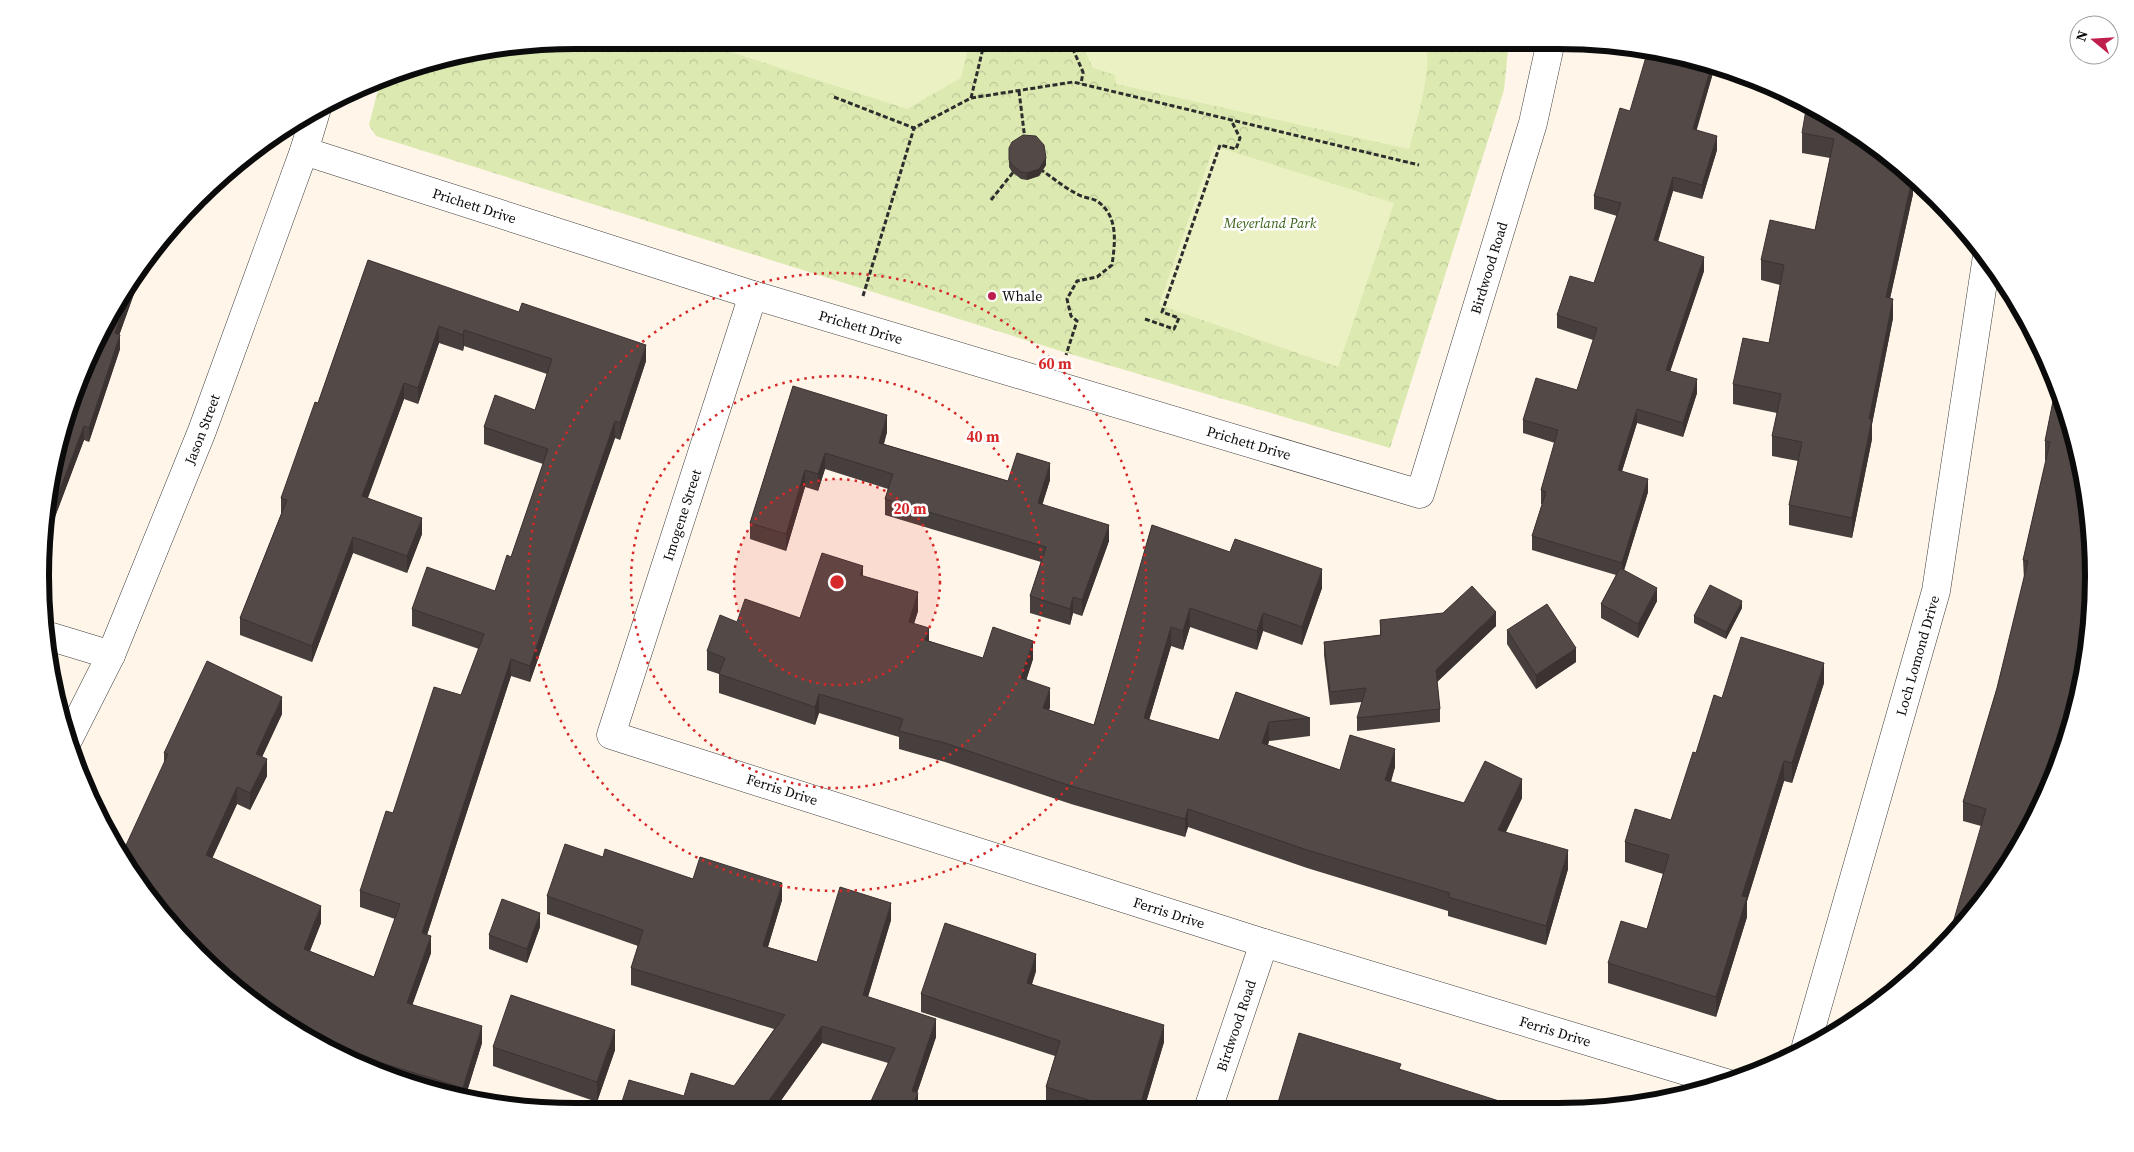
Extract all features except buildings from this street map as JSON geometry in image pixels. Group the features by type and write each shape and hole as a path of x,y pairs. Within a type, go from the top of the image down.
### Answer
{"street":[{"name":"Birdwood Road","path":"1420,494 1533,123 1549,49"},
{"name":"Jason Street","path":"73,732 112,656 202,430 304,150 313,118"},
{"name":"Prichett Drive","path":"304,150 753,294 1420,494"},
{"name":"Loch Lomond Drive","path":"1808,1040 1936,591 1985,268"},
{"name":"Imogene Street","path":"611,734 753,294"},
{"path":"52,637 112,656"},
{"name":"Ferris Drive","path":"611,734 1264,943 1713,1079"},
{"name":"Birdwood Road","path":"1210,1103 1264,943"}],"path":[{"path":"971,98 983,49"},
{"path":"1073,49 1084,72 1081,84"},
{"path":"855,325 914,128 971,98 1073,82 1419,165"},
{"path":"1018,91 1025,142"},
{"path":"834,97 914,128"},
{"path":"1145,319 1174,329 1179,318 1162,312 1220,145 1236,149 1240,138 1231,120"},
{"path":"992,200 1012,172 1020,166"},
{"path":"1035,166 1070,190 1081,196 1096,200 1107,209 1112,219 1116,242 1112,265 1097,277 1077,281 1066,299 1067,308 1071,316 1077,321"}],"green space":[{"path":"722,49 968,49 961,78 907,109"},
{"path":"1084,49 1427,49 1427,69 1423,95 1409,149 1116,84 1115,75 1093,68"},
{"name":"Meyerland Park","path":"1508,49 1504,90 1390,448 1067,353 376,136 369,125 379,87 440,67 473,59 507,53 542,50"},
{"path":"1214,146 1394,203 1338,367 1159,305"}],"place":[{"name":"Whale","path":"992,296"}]}
